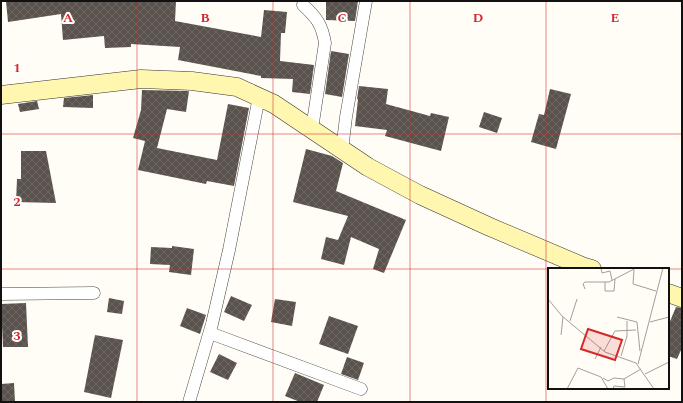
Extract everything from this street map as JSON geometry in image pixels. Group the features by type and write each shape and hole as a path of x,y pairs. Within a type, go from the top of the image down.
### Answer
{"street":[{"path":"342,150 346,117 366,1"},
{"path":"303,5 314,15 319,23 323,32 325,43 312,129"},
{"path":"1,95 141,79 192,81 237,87 274,104 368,168 420,195 490,227 589,268"},
{"path":"189,402 210,334 229,250 259,97"},
{"path":"1,294 94,293"},
{"path":"669,293 682,298"},
{"path":"210,334 361,389"}],"building":[{"path":"6,1 176,1 175,21 261,37 264,10 287,12 285,33 281,33 280,61 314,65 310,94 292,92 293,79 261,78 261,76 178,60 180,47 131,44 131,47 105,48 104,36 63,40 61,14 8,22"},
{"path":"326,1 358,1 355,21 326,20"},
{"path":"331,51 349,54 342,97 325,94"},
{"path":"359,86 388,89 386,104 430,116 431,113 449,117 441,151 385,136 387,130 355,126"},
{"path":"550,89 571,94 556,149 531,142 539,114 544,115"},
{"path":"142,90 189,91 186,112 167,109 157,148 217,160 228,104 249,108 234,186 207,181 206,184 138,170 145,141 133,138 141,110"},
{"path":"93,95 93,108 63,107 64,98"},
{"path":"37,101 39,109 20,112 18,104"},
{"path":"484,112 502,118 497,133 479,127"},
{"path":"306,149 332,156 343,163 336,191 406,220 384,273 373,269 379,249 351,237 344,265 321,259 326,237 338,240 348,216 293,202"},
{"path":"21,151 46,151 56,203 16,202 17,179 21,179"},
{"path":"172,246 194,249 191,275 169,272 170,265 150,264 151,247 172,248"},
{"path":"231,296 252,305 244,321 224,312"},
{"path":"109,298 124,301 122,314 107,312"},
{"path":"275,299 296,302 292,326 271,322"},
{"path":"26,303 28,347 3,347 1,304"},
{"path":"676,307 682,308 682,348 677,359 669,356 669,324"},
{"path":"187,308 206,315 200,334 180,326"},
{"path":"329,316 358,326 348,354 319,344"},
{"path":"95,335 123,340 111,398 84,392"},
{"path":"219,354 237,363 228,380 210,372"},
{"path":"347,357 364,363 358,380 341,374"},
{"path":"295,373 324,385 317,402 300,402 285,396"},
{"path":"14,383 15,402 1,402 1,384"}]}
